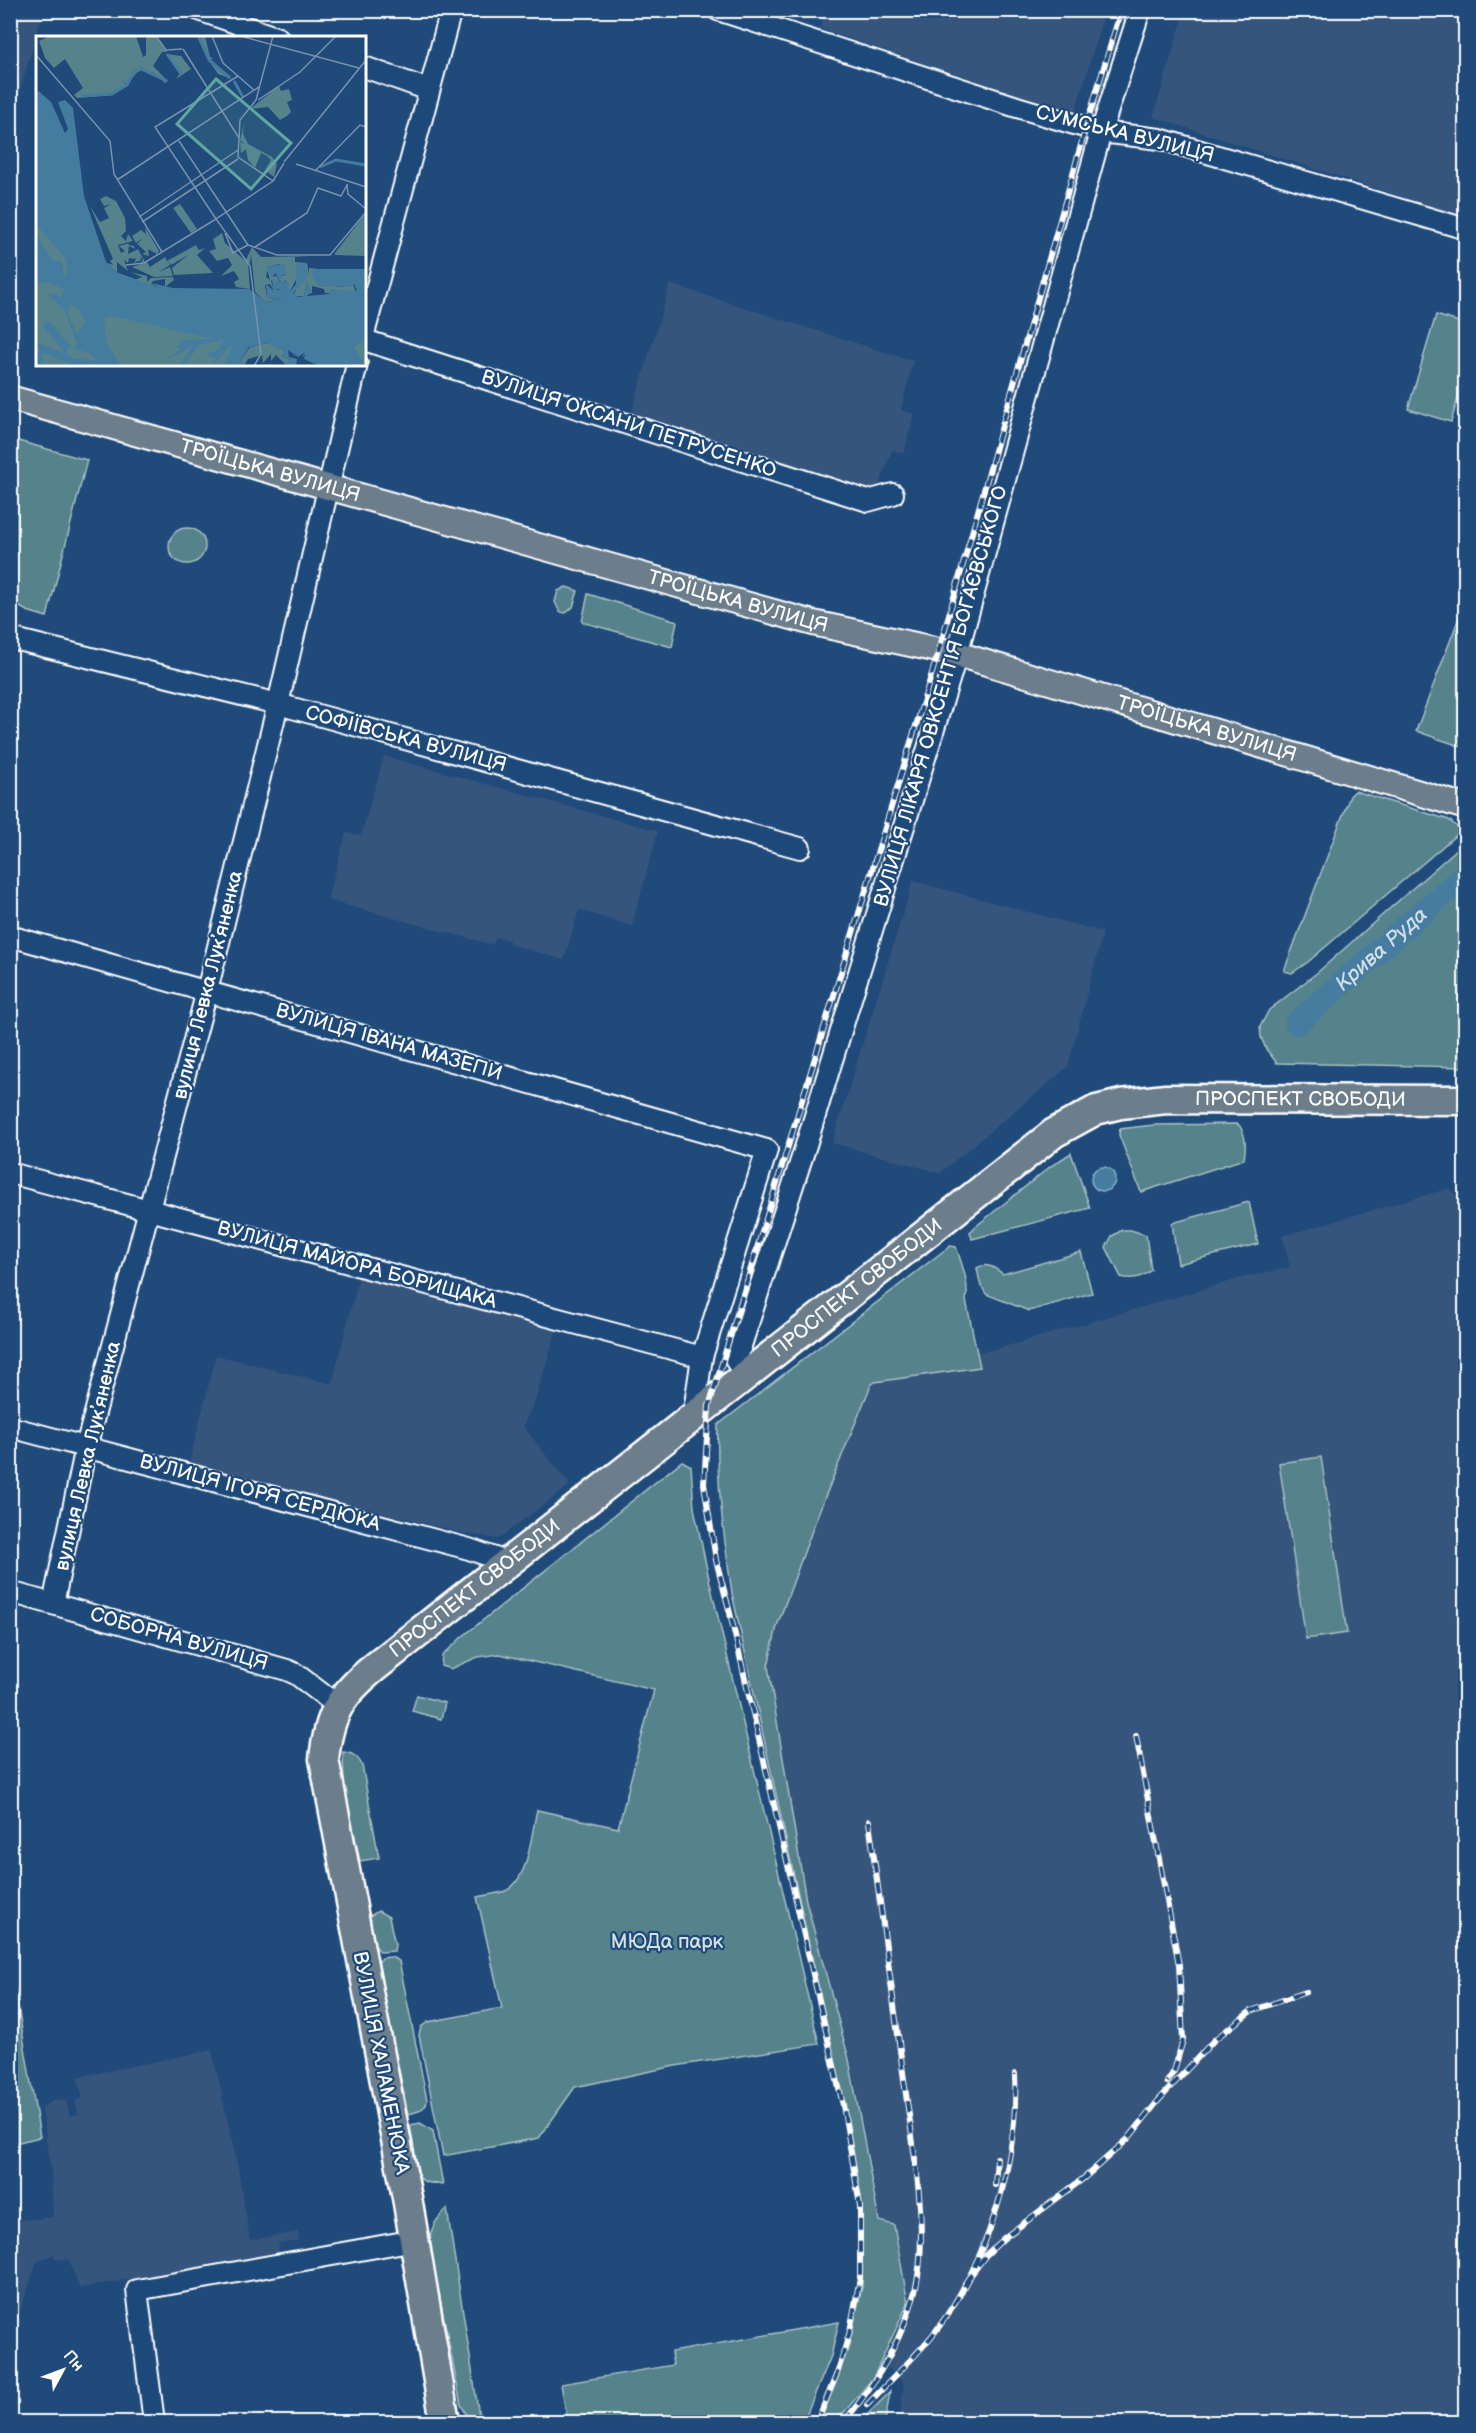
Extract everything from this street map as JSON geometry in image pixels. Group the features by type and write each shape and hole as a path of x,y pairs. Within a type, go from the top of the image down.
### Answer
{"highway":[{"name":"ПРОСПЕКТ СВОБОДИ","path":"338,1706 365,1675 1054,1133 1096,1110 1121,1104 1166,1099 1466,1100"},
{"name":"ВУЛИЦЯ ХАЛАМЕНЮКА","path":"338,1706 328,1729 324,1759 415,2240 445,2422"}],"main road":[{"name":"ТРОЇЦЬКА ВУЛИЦЯ","path":"10,398 813,623 957,654 1466,807"}],"street":[{"path":"199,10 272,36"},
{"path":"366,326 451,10"},
{"name":"СУМСЬКА ВУЛИЦЯ","path":"718,10 1101,132 1160,139 1466,229"},
{"name":"ВУЛИЦЯ ЛІКАРЯ ОВКСЕНТІЯ БОГАЄВСЬКОГО","path":"747,1376 736,1361 807,1145 957,654 1101,132 1140,10"},
{"path":"366,69 429,90"},
{"name":"ВУЛИЦЯ ОКСАНИ ПЕТРУСЕНКО","path":"366,341 868,501 893,494"},
{"name":"вулиця Левка Лукʼяненка","path":"53,1604 86,1447 207,991 279,704 357,366"},
{"name":"СОФІЇВСЬКА ВУЛИЦЯ","path":"10,638 279,704 800,848"},
{"name":"ВУЛИЦЯ ІВАНА МАЗЕПИ","path":"10,936 767,1150 702,1357"},
{"name":"ВУЛИЦЯ МАЙОРА БОРИЩАКА","path":"10,1173 702,1357"},
{"path":"693,1418 702,1357"},
{"name":"ВУЛИЦЯ ІГОРЯ СЕРДЮКА","path":"10,1427 469,1550 509,1563"},
{"name":"СОБОРНА ВУЛИЦЯ","path":"10,1592 286,1670 296,1674 338,1706"},
{"path":"154,2422 137,2290 415,2240"}],"shaded area":[{"path":"11,10 43,11 15,108 11,109"},
{"path":"826,10 1105,11 1075,113 820,29"},
{"path":"1185,11 1465,11 1465,217 1153,117"},
{"path":"670,284 913,361 901,410 914,414 904,453 892,450 876,495 629,421"},
{"path":"384,756 658,831 632,926 579,910 564,960 509,944 509,940 496,937 493,945 327,900 346,833 361,835"},
{"path":"913,881 1103,932 1068,1067 940,1173 832,1143"},
{"path":"1103,1167 1111,1171 1115,1179 1111,1187 1103,1191 1095,1187 1091,1179 1095,1171"},
{"path":"1450,1188 1465,1203 1465,2422 899,2422 904,2383 883,2363 909,2299 894,2225 881,2220 880,2217 850,2056 806,1901 768,1666 777,1626 818,1514 871,1386 875,1382 979,1367 977,1352 997,1349 1245,1277 1290,1267 1282,1236"},
{"path":"359,1276 557,1329 535,1401 523,1426 570,1485 498,1539 463,1533 189,1463 216,1355 332,1384"},
{"path":"212,2050 238,2168 250,2240 298,2232 299,2240 278,2243 279,2253 79,2288 69,2260 55,2259 54,2254 37,2262 11,2337 11,2215 13,2221 53,2217 51,2173 42,2107 53,2101 66,2100 70,2116 78,2114 75,2100 83,2098 77,2077"}],"green space":[{"path":"1436,315 1465,324 1465,374 1451,422 1408,409"},
{"path":"11,439 87,460 47,617 27,611 11,602"},
{"path":"187,528 200,533 205,546 200,559 187,564 174,559 169,546 174,533"},
{"path":"566,587 578,591 573,607 566,613 560,612 555,602 558,591"},
{"path":"588,594 677,621 672,647 582,622"},
{"path":"1463,607 1466,607 1465,748 1416,731"},
{"path":"1355,791 1449,820 1458,828 1457,834 1308,962 1292,973 1284,971 1350,796"},
{"path":"1465,842 1465,1067 1277,1063 1266,1049 1261,1037 1260,1027 1269,1010 1318,972"},
{"path":"1238,1124 1245,1141 1244,1159 1141,1192 1119,1135 1120,1129 1154,1125"},
{"path":"1071,1153 1090,1208 972,1239 970,1232 975,1227 1051,1166"},
{"path":"1249,1202 1258,1244 1178,1264 1172,1223"},
{"path":"1122,1230 1131,1230 1146,1235 1151,1270 1133,1278 1121,1277 1106,1247 1112,1236"},
{"path":"950,1246 956,1247 964,1273 967,1287 966,1300 980,1367 875,1382 871,1385 818,1514 777,1626 768,1666 806,1901 849,2059 879,2221 894,2225 908,2303 873,2378 836,2422 820,2422 848,2349 862,2287 861,2197 824,2013 732,1593 719,1488 718,1425"},
{"path":"1081,1252 1092,1293 1029,1311 986,1294 980,1283 977,1268 981,1266 991,1266 1003,1274"},
{"path":"1321,1457 1347,1633 1306,1639 1279,1463"},
{"name":"МЮДа парк","path":"682,1461 691,1466 694,1508 709,1579 819,2044 675,2066 575,2087 539,2138 443,2156 419,2035 421,2027 428,2022 502,2008 477,1897 505,1891 519,1878 528,1856 537,1810 618,1828 654,1690 500,1654 478,1657 450,1669 441,1666 442,1656 462,1637"},
{"path":"417,1695 445,1703 441,1719 412,1711"},
{"path":"343,1752 354,1756 362,1765 379,1858 360,1861 344,1785"},
{"path":"378,1911 389,1917 395,1945 394,1951 381,1952 374,1945 370,1916"},
{"path":"391,1957 399,1961 427,2100 426,2105 419,2111 408,2114 377,1964 382,1958"},
{"path":"11,1965 40,2137 15,2143 11,2150"},
{"path":"420,2123 433,2131 443,2185 425,2182 419,2177 410,2125"},
{"path":"447,2209 480,2422 468,2417 461,2405 430,2247 434,2226"},
{"path":"839,2322 831,2356 803,2422 568,2422 561,2384 673,2365 671,2352"},
{"path":"890,2392 885,2422 860,2422"}],"waterway":[{"name":"Крива Руда","path":"1297,1023 1466,874"}],"railway":[{"path":"817,2422 838,2371 850,2331 860,2278 860,2206 843,2105 716,1560 704,1484 709,1406 939,650 1121,10"},
{"path":"1136,1736 1179,1965 1183,2040 1174,2071 1167,2082"},
{"path":"844,2422 887,2361 903,2327 915,2291 921,2243 916,2163 869,1821"},
{"path":"965,2283 986,2255 1004,2238 1084,2178 1128,2139 1158,2101 1214,2040 1251,2011 1306,1992"},
{"path":"867,2405 913,2358 938,2328 956,2301 986,2240 1006,2174 1012,2140 1015,2074"},
{"path":"995,2185 997,2158"}]}
